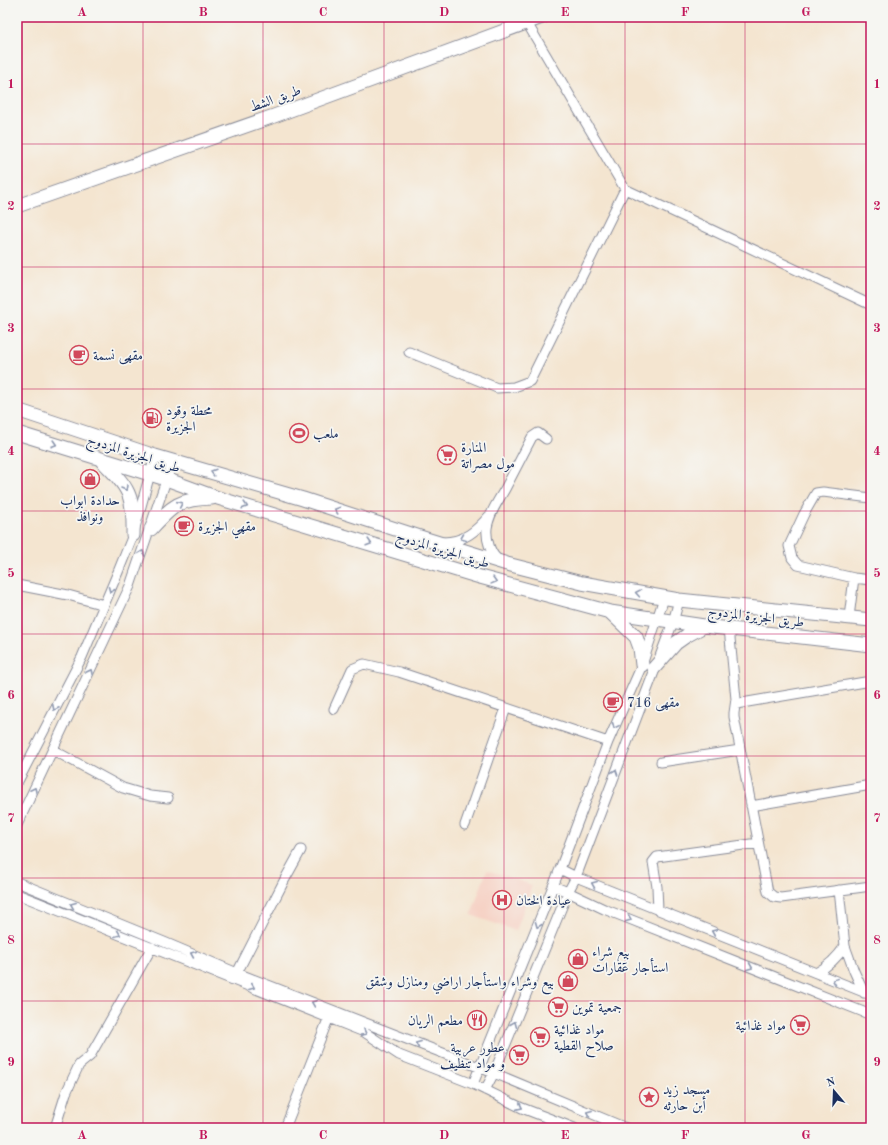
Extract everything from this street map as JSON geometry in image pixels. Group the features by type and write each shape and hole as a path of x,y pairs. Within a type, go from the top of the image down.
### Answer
{"main road":[{"name":"طريق الشط","path":"17,206 274,116 542,17"},
{"name":"طريق الجزيرة المزدوج","path":"17,410 155,456 303,499 507,564 582,583 679,600 871,620"},
{"name":"طريق الجزيرة المزدوج","path":"17,433 166,479 218,498 480,577 610,612 672,622 871,645"},
{"path":"100,458 126,487 131,498 134,514 133,535"},
{"path":"151,529 172,507 184,501 218,498"},
{"path":"610,612 636,637 648,667 676,643 704,626"}],"street":[{"path":"527,23 625,189 871,305"},
{"path":"409,352 497,388 514,387 530,381 625,189"},
{"path":"426,539 452,542 462,539 478,529 491,513 532,437 538,433 546,439"},
{"path":"17,783 82,657 104,605 133,535 155,456"},
{"path":"17,825 54,750 130,586 151,529 173,460"},
{"path":"871,498 823,492 816,493 789,546 792,558 798,565 854,578 871,580"},
{"path":"491,513 487,528 488,540 494,555 507,564"},
{"path":"849,617 854,578"},
{"path":"17,585 68,595 104,605"},
{"path":"486,1090 568,892 576,877 648,667 657,619 664,598"},
{"path":"473,1084 560,870 608,742 672,622 679,600"},
{"path":"729,628 736,704 734,712 766,888 768,892 774,897 781,898 871,886"},
{"path":"334,709 352,669 364,664 399,672 608,742"},
{"path":"736,704 866,682 871,684"},
{"path":"465,825 506,708"},
{"path":"54,750 123,788 150,796 168,798"},
{"path":"661,762 740,750"},
{"path":"751,806 871,786"},
{"path":"658,910 657,888 653,862 654,859 657,857 758,843"},
{"path":"237,973 301,850"},
{"path":"560,870 868,994"},
{"path":"17,882 164,942 330,1014 364,1032 399,1055 473,1084 522,1108 574,1128"},
{"path":"553,886 604,909 871,1015"},
{"path":"838,890 845,946 854,971 868,994"},
{"path":"17,894 330,1014 494,1073 626,1128"},
{"path":"816,973 828,966 838,957 845,946"},
{"path":"55,1128 66,1093 79,1065 90,1056 152,947"},
{"path":"285,1128 330,1014"}],"shaded area":[{"name":"عيادة الختان","path":"487,870 532,885 516,931 471,915"}],"place":[{"name":"مقهى نسمة","path":"79,355"},
{"name":"محطة وقود الجزيرة","path":"152,418"},
{"name":"ملعب","path":"299,433"},
{"name":"المنارة مول مصراتة","path":"447,455"},
{"name":"حدادة ابواب ونوافذ","path":"90,479"},
{"name":"مقهي الجزيرة","path":"184,526"},
{"name":"مقهى 716","path":"613,702"},
{"name":"عيادة الختان","path":"502,900"},
{"name":"بيع شراء استأجار عقارات","path":"578,959"},
{"name":"بيع وشراء واستأجار اراضي ومنازل وشقق","path":"568,981"},
{"name":"جمعية تموين","path":"558,1007"},
{"name":"مطعم الريان","path":"477,1020"},
{"name":"مواد غذائية","path":"800,1025"},
{"name":"مواد غذائية صلاح القطية","path":"540,1037"},
{"name":"عطور عربية و مواد تنظيف","path":"519,1055"},
{"name":"مسجد زيد أبن حارثه","path":"649,1097"}]}
